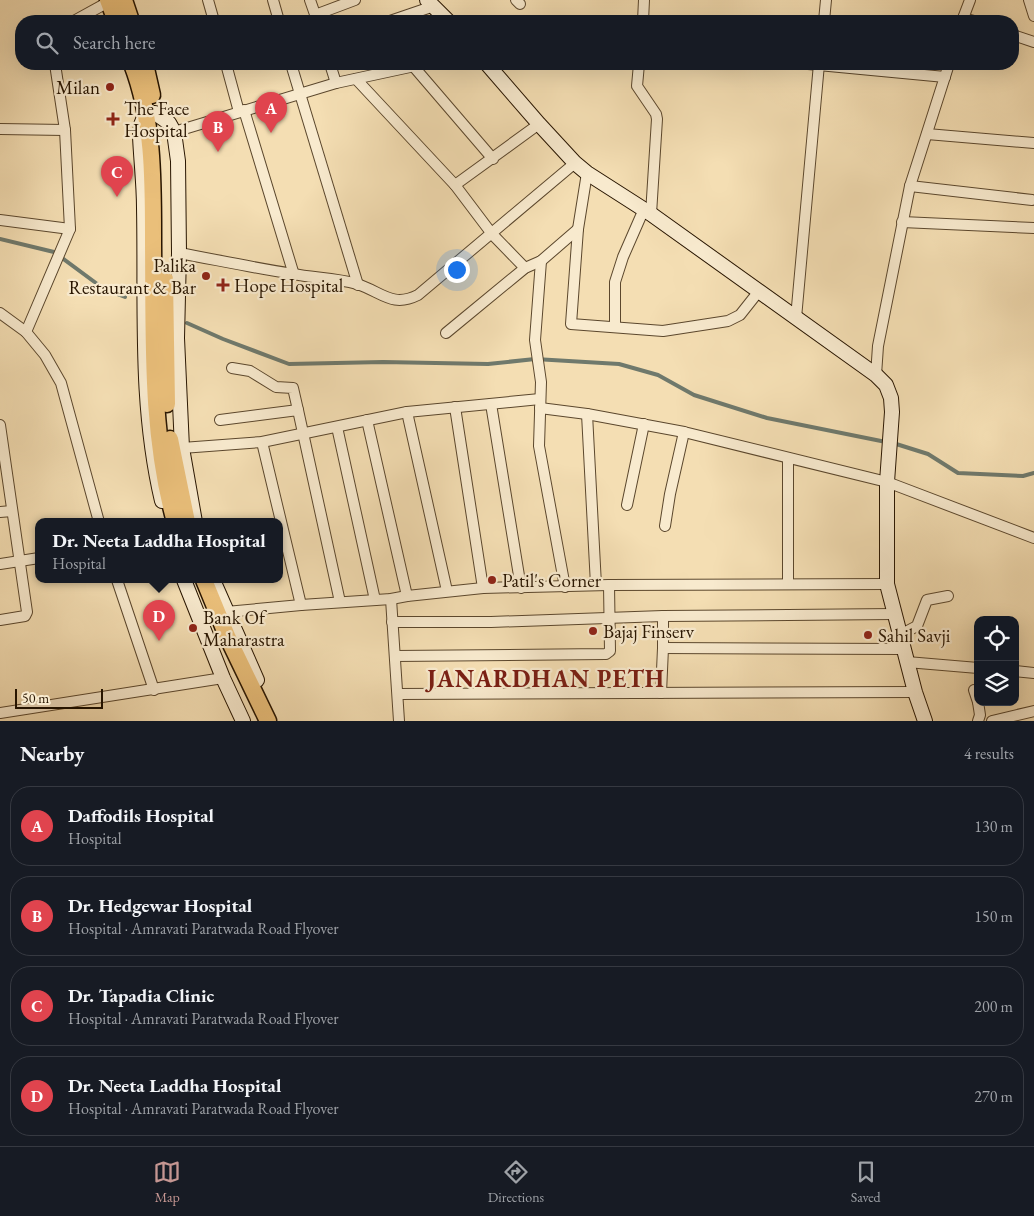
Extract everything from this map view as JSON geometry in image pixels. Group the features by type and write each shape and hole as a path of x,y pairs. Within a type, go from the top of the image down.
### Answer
{"main road":[{"path":"109,0 114,15"},
{"path":"124,0 129,15"},
{"path":"134,70 150,113"},
{"path":"146,70 157,162 167,411 172,451 186,518"},
{"path":"157,162 154,373 164,470 174,518"},
{"path":"194,583 257,721"},
{"path":"205,583 268,721"}],"street":[{"path":"84,15 109,0"},
{"path":"208,0 212,15"},
{"path":"272,0 277,15"},
{"path":"310,0 315,15"},
{"path":"323,15 356,0"},
{"path":"643,15 644,0"},
{"path":"825,15 826,0"},
{"path":"964,15 970,0"},
{"path":"1029,0 1034,16"},
{"path":"403,15 430,3 442,15"},
{"path":"1019,37 1034,42"},
{"path":"26,332 70,231 65,130 56,70"},
{"path":"228,70 294,275"},
{"path":"293,70 358,284"},
{"path":"332,70 336,83"},
{"path":"174,132 336,83 396,70"},
{"path":"423,70 492,159"},
{"path":"492,70 575,163 587,173 648,212 876,375 886,385 891,398 892,424 887,482 886,584 924,721"},
{"path":"615,327 615,282 623,256 648,212 657,119 656,114 637,86 638,70"},
{"path":"796,318 818,70"},
{"path":"877,70 945,77"},
{"path":"876,375 878,346 910,186 947,70"},
{"path":"356,79 455,185 492,234 525,268"},
{"path":"166,518 157,478 149,423 144,339 144,207 140,136 141,125 150,113 169,123 174,132 178,160 178,338 182,448 194,518"},
{"path":"455,185 540,124"},
{"path":"0,129 65,130"},
{"path":"927,134 1034,143"},
{"path":"179,253 294,275 339,280 358,284 395,300 406,300 418,295 575,163"},
{"path":"587,173 578,229 571,324 663,331 728,322 740,314 759,291"},
{"path":"910,186 1032,200"},
{"path":"0,220 70,231"},
{"path":"902,222 1034,228"},
{"path":"446,333 525,268 541,261 578,229"},
{"path":"541,261 535,340 541,382 540,446 565,587"},
{"path":"0,313 26,332 45,355 61,383 98,518"},
{"path":"232,368 250,371 276,387 293,388 340,602"},
{"path":"182,448 262,442 408,412 490,404 540,403 587,414 684,432 887,482 1034,538"},
{"path":"490,404 521,588"},
{"path":"455,407 483,588"},
{"path":"220,420 298,410"},
{"path":"408,412 447,591"},
{"path":"587,414 596,585"},
{"path":"367,420 407,596"},
{"path":"627,505 644,424"},
{"path":"0,425 2,454 27,614 25,616 0,620"},
{"path":"337,426 375,600"},
{"path":"665,526 684,432"},
{"path":"262,442 280,518"},
{"path":"788,458 788,584"},
{"path":"0,512 12,510"},
{"path":"283,530 301,605"},
{"path":"0,564 35,559"},
{"path":"118,583 154,690"},
{"path":"185,583 223,678 243,721"},
{"path":"214,583 275,721"},
{"path":"226,612 391,599 483,588 596,585 886,584"},
{"path":"394,656 606,654 610,651 608,585"},
{"path":"903,649 917,626 927,600 948,596"},
{"path":"391,599 400,721"},
{"path":"392,622 491,622 663,616 894,614"},
{"path":"660,693 663,616"},
{"path":"663,648 903,649 974,667"},
{"path":"1019,671 1034,673"},
{"path":"0,713 223,678"},
{"path":"398,694 915,692"},
{"path":"978,721 980,715 979,706"},
{"path":"992,721 1034,711"}],"waterway":[{"path":"0,239 54,252 104,289 125,297"},
{"path":"187,323 289,364 383,362 488,364 535,359 619,364 658,375 694,395 767,418 886,442"},
{"path":"893,443 928,454 958,473 1023,476 1034,473"}],"place":[{"name":"Milan","path":"110,87"},
{"name":"The Face Hospital","path":"113,119"},
{"name":"Daffodils Hospital","path":"271,133"},
{"name":"Dr. Hedgewar Hospital","path":"218,152"},
{"name":"Dr. Tapadia Clinic","path":"117,197"},
{"name":"Palika Restaurant & Bar","path":"206,276"},
{"name":"Hope Hospital","path":"223,285"},
{"name":"Patil's Corner","path":"492,580"},
{"name":"Bank Of Maharastra","path":"193,628"},
{"name":"Bajaj Finserv","path":"593,631"},
{"name":"Sahil Savji","path":"868,635"},
{"name":"Dr. Neeta Laddha Hospital","path":"159,641"}],"district":[{"name":"JANARDHAN PETH","path":"546,678"}]}
